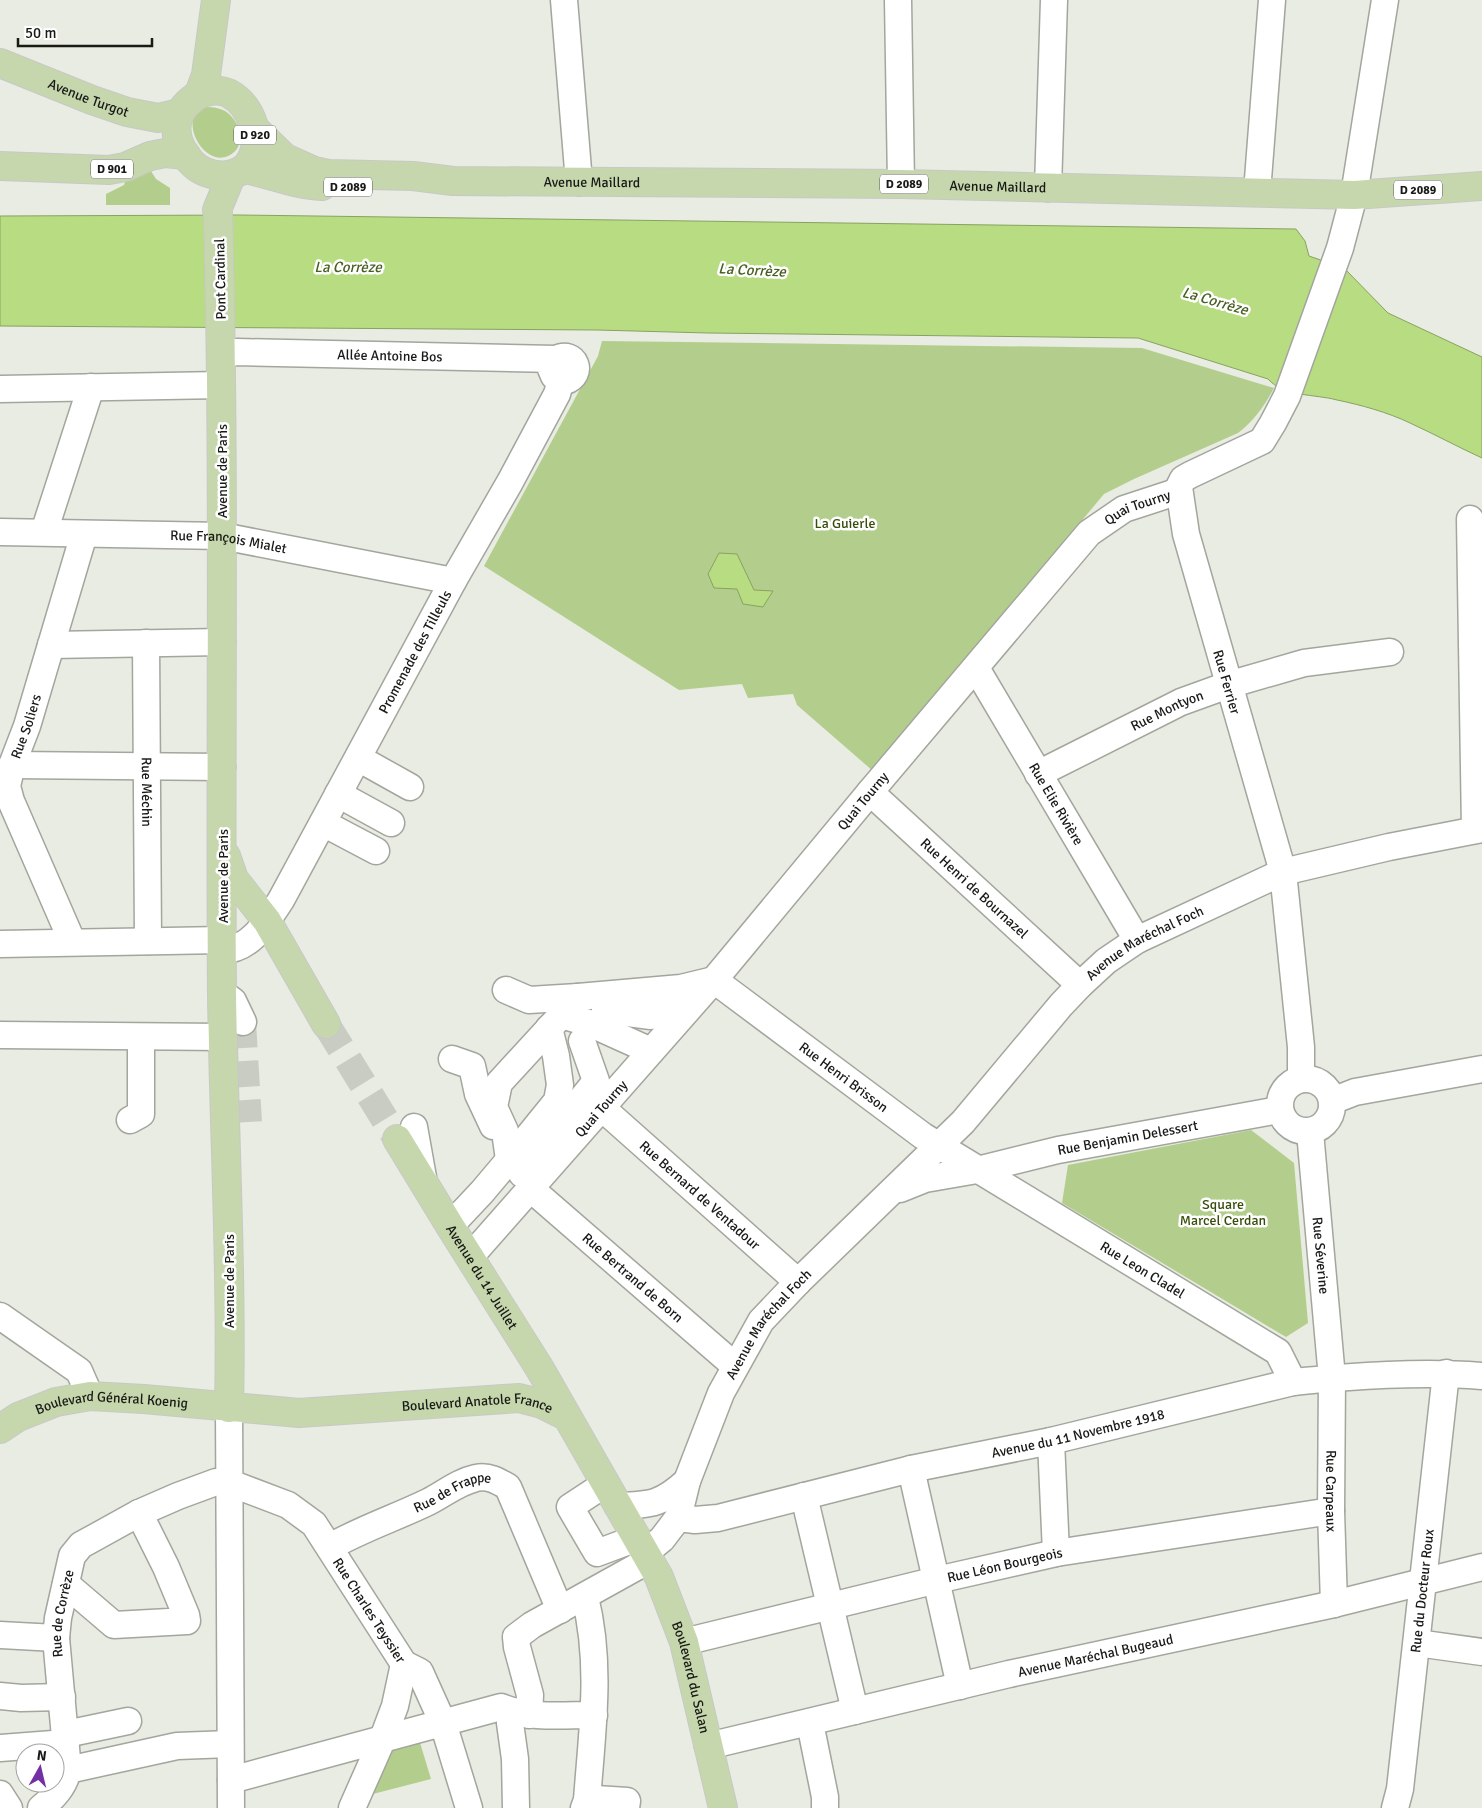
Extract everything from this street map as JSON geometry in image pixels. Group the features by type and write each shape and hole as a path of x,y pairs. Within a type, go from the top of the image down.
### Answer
{"main road":[{"path":"199,94 215,90 229,93 217,0"},
{"path":"217,0 206,75 199,94 179,113 176,130 178,141 194,162 217,212"},
{"name":"Avenue Turgot","path":"0,63 127,112 158,118 179,113"},
{"name":"D 920","path":"217,212 238,172 253,156 255,129 241,103 229,93"},
{"name":"Avenue Maillard","path":"255,129 285,158 314,171 328,174 413,176 453,181 901,184 1354,195 1482,186"},
{"name":"D 901","path":"0,166 109,170 125,167 150,156 165,153 194,162"},
{"path":"194,162 213,174 238,172"},
{"name":"Avenue Maillard","path":"238,172 312,186 416,188 453,181"},
{"name":"Pont Cardinal","path":"217,212 222,349"},
{"name":"Avenue de Paris","path":"222,349 222,993 233,1029 229,1237 229,1408"},
{"path":"223,837 228,864 234,879 267,921 326,1024"},
{"name":"Avenue du 14 Juillet","path":"406,1133 424,1184 540,1369 566,1416"},
{"name":"Boulevard Général Koenig","path":"0,1429 18,1418 56,1402 90,1396 144,1399 229,1408"},
{"name":"Boulevard Anatole France","path":"229,1408 299,1413 519,1398 542,1404 566,1416 644,1551"},
{"name":"Boulevard du Salan","path":"644,1551 659,1577 684,1642 723,1808"}],"street":[{"path":"564,0 579,182"},
{"path":"898,0 901,184"},
{"path":"1048,188 1054,0"},
{"path":"1256,192 1272,0"},
{"path":"1354,195 1385,0"},
{"name":"Quai Tourny","path":"470,1257 697,1000 1089,533 1124,509 1179,491 1178,487 1183,479 1262,441 1287,396 1340,248 1354,195"},
{"name":"Allée Antoine Bos","path":"222,349 237,352 343,353 558,370"},
{"name":"Promenade des Tilleuls","path":"267,921 282,900 453,580 514,474 557,394 558,370"},
{"path":"0,389 221,385"},
{"path":"44,532 91,387"},
{"name":"Rue Ferrier","path":"1179,491 1186,534 1283,872"},
{"path":"1470,519 1479,829"},
{"name":"Rue François Mialet","path":"0,532 222,536 453,580"},
{"name":"Rue Soliers","path":"72,941 10,801 7,786 12,765 27,726 84,534"},
{"path":"51,645 222,642"},
{"name":"Rue Méchin","path":"146,643 148,941"},
{"name":"Rue Montyon","path":"1038,774 1181,702 1228,685 1304,663 1390,652"},
{"name":"Rue Elie Rivière","path":"976,668 1137,940"},
{"path":"358,758 410,787"},
{"path":"12,765 222,767"},
{"name":"Rue Henri de Bournazel","path":"870,792 1080,985"},
{"path":"338,794 391,823"},
{"path":"323,823 376,851"},
{"name":"Avenue Maréchal Foch","path":"644,1551 662,1539 678,1518 687,1481 721,1393 762,1321 798,1282 963,1122 1080,985 1106,961 1137,940 1283,872 1389,847 1479,829"},
{"path":"1283,872 1301,1047 1301,1079"},
{"path":"0,944 72,941 148,941 223,945 231,950 250,941 267,921"},
{"path":"509,1160 505,1131 494,1107 498,1083 562,1013 714,980"},
{"name":"Rue Henri Brisson","path":"714,980 915,1130 977,1170"},
{"path":"518,995 589,1023 651,1052"},
{"path":"605,1010 651,1016 671,1002 697,1000"},
{"path":"450,1226 490,1183 557,1101 560,1085 556,1056 562,1013"},
{"path":"0,1035 141,1037 233,1029"},
{"path":"130,1120 140,1114 141,1037"},
{"path":"450,1226 486,1219 596,1081 582,1041"},
{"path":"452,1059 472,1066 478,1094 496,1132 497,1151 490,1183"},
{"path":"1332,1101 1356,1092 1482,1070"},
{"path":"1301,1079 1317,1081 1324,1086 1332,1101 1332,1109 1325,1124 1310,1132 1294,1129 1282,1118 1279,1110 1279,1102 1286,1087 1301,1079"},
{"name":"Rue Bernard de Ventadour","path":"602,1108 798,1282"},
{"name":"Rue Benjamin Delessert","path":"977,1170 1058,1150 1279,1110"},
{"name":"Rue Séverine","path":"1310,1132 1332,1378"},
{"name":"Avenue Maréchal Foch","path":"890,1193 925,1179 977,1170"},
{"name":"Rue Leon Cladel","path":"977,1170 1272,1347 1278,1352 1293,1382"},
{"name":"Rue Bertrand de Born","path":"531,1189 735,1366"},
{"path":"0,1316 79,1371 90,1396"},
{"name":"Avenue du 11 Novembre 1918","path":"678,1518 695,1520 718,1518 911,1470 1051,1441 1293,1382 1332,1378 1446,1373 1482,1376"},
{"name":"Rue du Docteur Roux","path":"1395,1808 1400,1789 1446,1373"},
{"name":"Rue Carpeaux","path":"1332,1378 1331,1510 1334,1604"},
{"path":"229,1408 230,1483 228,1551 231,1808"},
{"path":"1051,1441 1056,1553"},
{"path":"911,1470 960,1686"},
{"name":"Rue de Frappe","path":"330,1547 350,1536 429,1502 456,1485 478,1477 496,1479 508,1488 560,1610"},
{"name":"Avenue Maréchal Foch","path":"612,1495 643,1506 672,1495 687,1481"},
{"name":"Rue de Corrèze","path":"41,1808 60,1790 68,1770 56,1638 58,1618 72,1556 81,1545 139,1513 216,1482 230,1483"},
{"name":"Rue Charles Teyssier","path":"230,1483 288,1505 314,1524 404,1664 420,1672 444,1723 469,1808"},
{"path":"612,1495 570,1507 596,1554 644,1551"},
{"path":"804,1496 855,1711"},
{"name":"Rue Léon Bourgeois","path":"684,1642 1056,1553 1331,1510"},
{"path":"66,1584 114,1625 187,1621 166,1567 139,1513"},
{"path":"516,1808 515,1759 510,1723 521,1713 530,1695 517,1648 516,1637 585,1597 644,1551"},
{"name":"Avenue Maréchal Bugeaud","path":"708,1746 960,1686 1334,1604 1482,1567"},
{"path":"585,1597 592,1623 595,1672 594,1715 585,1804"},
{"path":"0,1635 56,1638"},
{"path":"1417,1643 1482,1652"},
{"path":"352,1808 395,1706 404,1664"},
{"path":"0,1696 21,1698 62,1697"},
{"path":"231,1780 500,1707 521,1713 594,1715"},
{"path":"0,1748 66,1738 128,1721"},
{"path":"810,1723 825,1797 825,1808"},
{"path":"68,1770 177,1746 230,1744"},
{"path":"0,1794 9,1808"},
{"path":"585,1804 596,1799 627,1801 626,1808"}],"green space":[{"path":"208,107 223,110 234,119 238,126 240,140 238,146 235,152 228,156 218,158 209,154 201,147 196,138 193,118 198,111"},
{"path":"149,168 156,179 170,188 170,205 106,205 106,194 124,185 126,179"},
{"name":"La Guierle","path":"602,341 1142,348 1274,388 1259,412 1238,433 1104,494 873,771 797,705 793,694 748,698 742,684 679,690 484,566 598,356"},
{"name":"Square Marcel Cerdan","path":"1251,1130 1294,1163 1308,1323 1286,1337 1062,1203 1068,1165"},
{"path":"418,1736 431,1779 369,1795 380,1746"}],"water":[{"name":"La Corrèze","path":"239,215 1296,229 1305,241 1309,256 1344,268 1388,313 1482,357 1482,458 1383,412 1328,398 1291,392 1282,389 1268,379 1138,338 597,330 0,326 0,216"},
{"path":"719,553 737,554 754,590 773,591 763,607 743,604 737,589 714,588 708,574"}],"tunnel":[{"path":"243,1022 249,1122"},
{"path":"326,1024 397,1139"}]}
